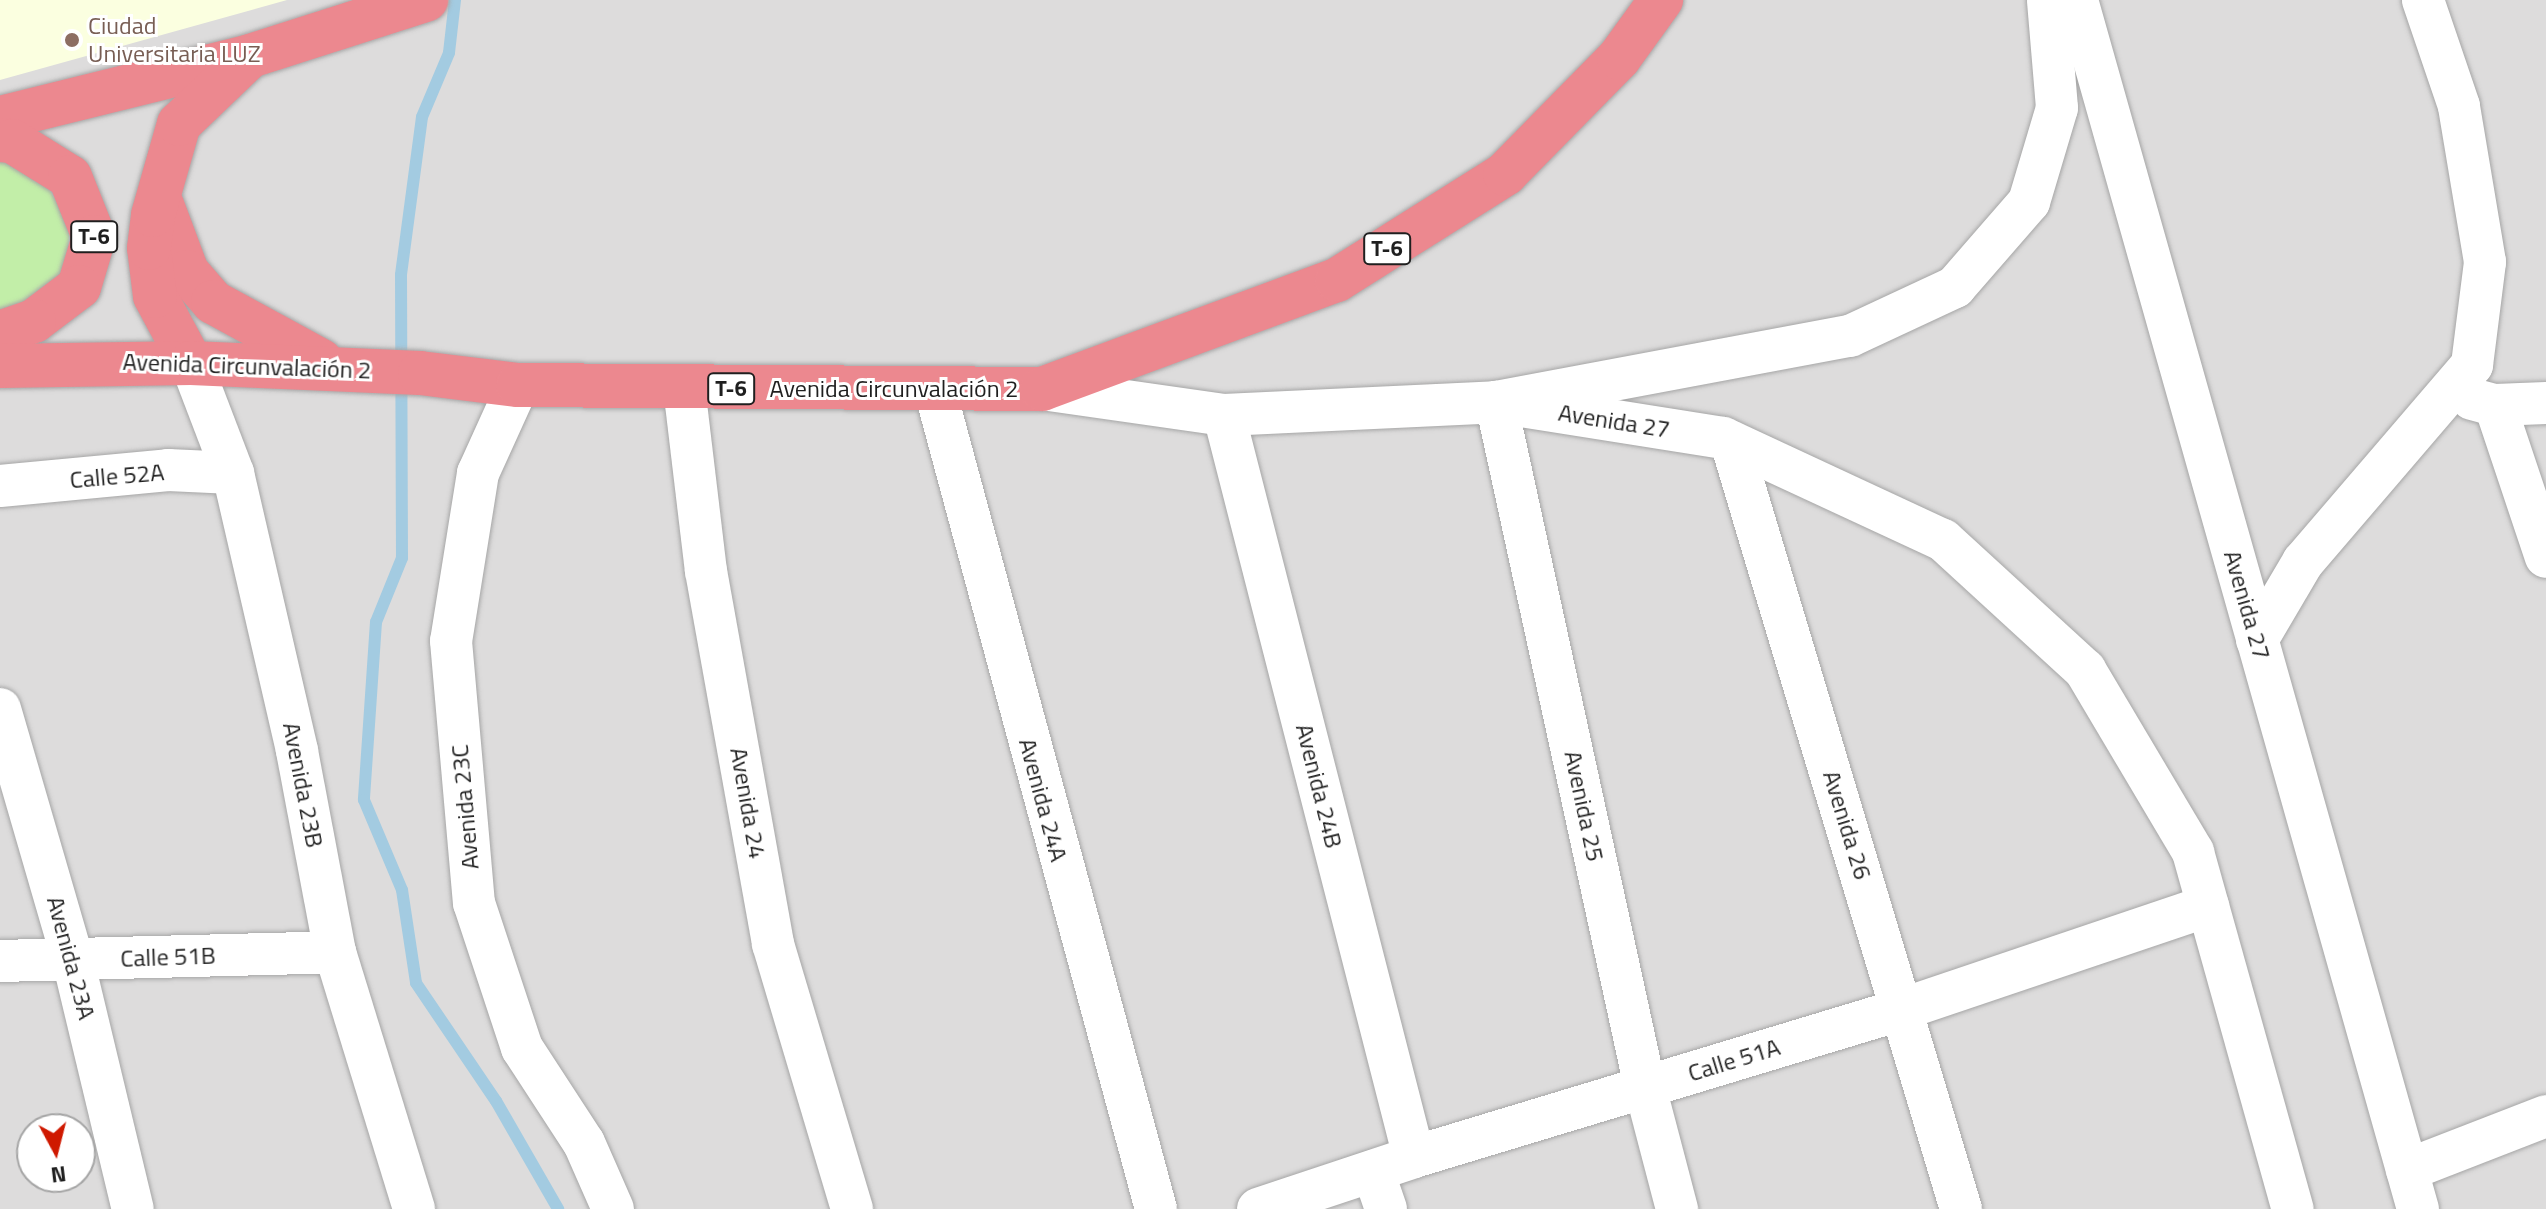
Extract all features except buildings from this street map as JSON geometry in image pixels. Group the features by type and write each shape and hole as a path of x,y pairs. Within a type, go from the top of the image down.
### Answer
{"highway":[{"name":"T-6","path":"0,118 250,56 426,0"},
{"name":"Avenida Circunvalación 2","path":"0,366 191,363 401,372 518,385 1042,389 1337,280 1505,174 1619,58 1661,0"},
{"name":"T-6","path":"191,363 155,296 149,248 160,183 179,124 250,56"},
{"name":"T-6","path":"0,140 12,141 70,177 94,237 79,287 34,321 0,333"},
{"path":"160,183 169,234 187,272 213,302 338,369"}],"street":[{"path":"1042,389 1224,415 1496,402 1850,336 1955,287 2029,202 2057,108 2048,0"},
{"name":"Avenida 27","path":"2077,0 2413,1190"},
{"path":"2257,640 2303,562 2472,365 2485,262 2459,106 2423,0"},
{"name":"Avenida 23B","path":"191,363 233,473 297,751 335,952 414,1209"},
{"name":"Avenida 23C","path":"518,385 478,473 451,641 474,903 522,1048 584,1143 613,1209"},
{"name":"Avenida 24","path":"684,387 706,571 773,944 852,1209"},
{"name":"Avenida 24A","path":"935,390 1156,1209"},
{"path":"2446,392 2495,405 2546,403"},
{"name":"Avenida 27","path":"1496,402 1731,442 1943,540 2085,670 2193,852 2293,1209"},
{"name":"Avenida 25","path":"1496,402 1645,1087 1677,1209"},
{"path":"2495,405 2546,557"},
{"name":"Avenida 24B","path":"1224,415 1414,1157"},
{"name":"Avenida 26","path":"1731,442 1961,1209"},
{"name":"Calle 52A","path":"0,486 168,470 233,473"},
{"name":"Avenida 23A","path":"0,709 73,960 133,1209"},
{"name":"Calle 51A","path":"1258,1209 1379,1190 1414,1157 1903,1009 2208,906"},
{"name":"Calle 51B","path":"0,961 335,952"},
{"path":"2413,1190 2546,1116"}],"shaded area":[{"path":"0,0 2546,0 2546,1209 0,1209"},
{"name":"Ciudad Universitaria LUZ","path":"0,0 287,0 0,80"}],"green space":[{"path":"4,160 45,181 70,228 65,272 25,309 0,316 0,162"}],"waterway":[{"path":"455,0 449,53 422,117 401,275 402,558 376,622 364,800 402,890 416,983 496,1101 558,1209"}],"place":[{"name":"Ciudad Universitaria LUZ","path":"72,40"}]}
